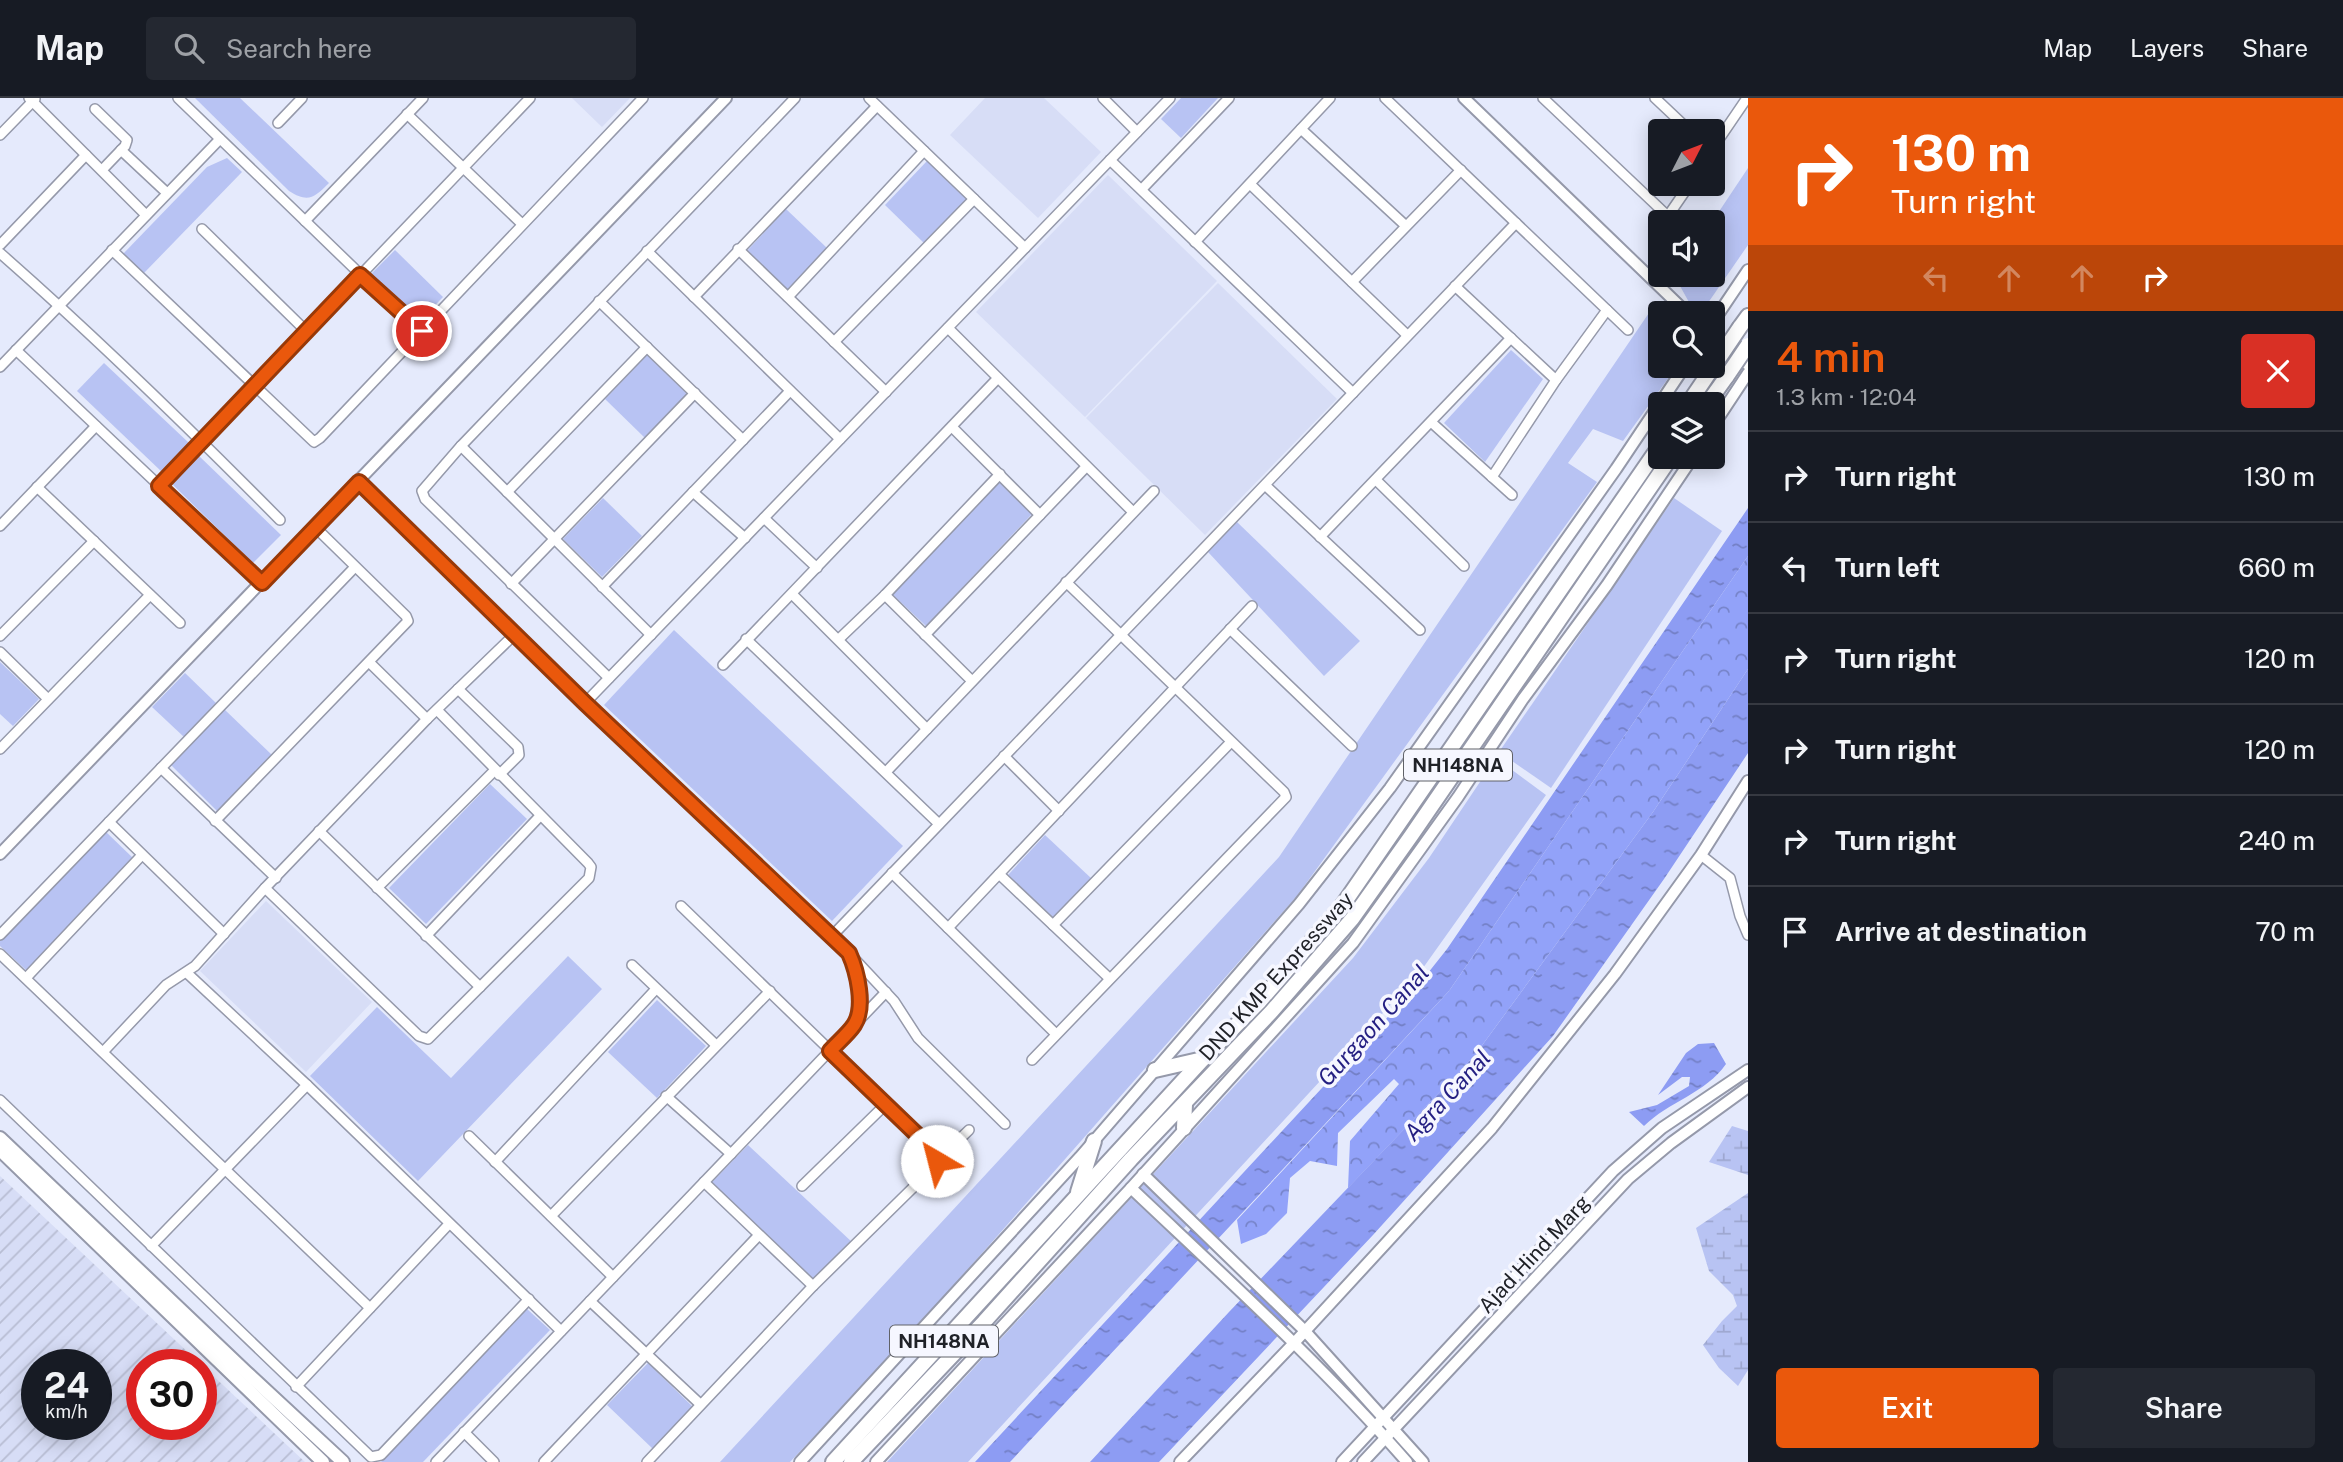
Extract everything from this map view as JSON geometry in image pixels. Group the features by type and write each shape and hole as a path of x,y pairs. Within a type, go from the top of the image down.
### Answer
{"highway":[{"path":"1725,350 1744,322"},
{"path":"1716,392 1748,345"},
{"name":"DND KMP Expressway","path":"833,1462 1251,1010 1340,909 1648,463"},
{"name":"DND KMP Expressway","path":"851,1462 1272,1011 1352,919 1663,469"},
{"path":"1155,1070 1203,1059"},
{"path":"1184,1128 1185,1104"},
{"path":"1077,1197 1094,1140"}],"main road":[{"path":"0,1138 343,1462"},
{"path":"0,1150 323,1462"}],"street":[{"path":"178,98 360,275 422,331"},
{"path":"278,123 302,98"},
{"path":"305,222 423,98"},
{"path":"159,486 530,98"},
{"path":"112,250 310,440 317,441 643,98"},
{"path":"0,854 726,98"},
{"path":"609,678 422,496 423,488 795,98"},
{"path":"869,98 1025,248"},
{"path":"1103,98 1137,131"},
{"path":"585,703 1170,98"},
{"path":"1142,189 1229,98"},
{"path":"1195,242 1330,98"},
{"path":"1385,98 1628,330"},
{"path":"1464,98 1675,301"},
{"path":"1543,98 1661,210"},
{"path":"1655,98 1677,119"},
{"path":"1726,129 1747,98"},
{"path":"0,135 32,99 146,215"},
{"path":"694,297 877,106"},
{"path":"95,109 127,140 102,170"},
{"path":"408,114 522,224"},
{"path":"1301,129 1406,226"},
{"path":"0,367 220,139"},
{"path":"121,150 167,193"},
{"path":"788,297 925,152"},
{"path":"0,245 86,155"},
{"path":"1110,160 1353,393"},
{"path":"1352,282 1461,170"},
{"path":"1250,184 1407,335"},
{"path":"834,342 974,199"},
{"path":"832,936 1516,223"},
{"path":"202,229 306,331"},
{"path":"738,249 886,392"},
{"path":"647,251 840,439"},
{"path":"0,253 59,305 201,440 280,520"},
{"path":"1725,304 1748,270"},
{"path":"1455,286 1556,380"},
{"path":"599,301 743,440"},
{"path":"1492,477 1556,380 1607,310"},
{"path":"948,328 1133,512"},
{"path":"1320,537 1511,338"},
{"path":"507,492 647,347"},
{"path":"1725,348 1748,365"},
{"path":"16,350 262,583"},
{"path":"1725,408 1748,373"},
{"path":"723,665 998,378"},
{"path":"800,1462 1094,1140 1299,904 1390,788 1616,469 1677,378"},
{"path":"602,587 790,391"},
{"path":"511,584 695,393"},
{"path":"1431,422 1512,495"},
{"path":"0,526 96,426"},
{"path":"952,427 1040,515"},
{"path":"461,446 651,635"},
{"path":"925,635 1086,467"},
{"path":"876,1462 1353,943 1458,797 1522,699 1606,585 1685,469"},
{"path":"839,639 885,595 1000,474"},
{"path":"1376,480 1464,566"},
{"path":"359,482 585,703 832,936 886,992 918,1038 1005,1124"},
{"path":"1266,486 1420,630"},
{"path":"37,487 180,624"},
{"path":"886,772 1154,491"},
{"path":"693,492 745,538"},
{"path":"764,518 817,568"},
{"path":"215,821 408,621 315,527"},
{"path":"0,636 94,541"},
{"path":"0,935 355,567"},
{"path":"1032,1060 1286,797 1284,792 1066,582"},
{"path":"792,594 927,729"},
{"path":"0,749 150,595"},
{"path":"885,595 972,681"},
{"path":"948,928 1252,606"},
{"path":"1230,629 1352,746"},
{"path":"103,1052 166,985 187,973 427,719 515,634"},
{"path":"747,639 939,824"},
{"path":"0,653 48,699"},
{"path":"369,663 427,719"},
{"path":"377,888 497,772 519,755 518,747 458,690"},
{"path":"265,888 423,1039 428,1039 434,1036 589,878 591,867 588,863 437,710"},
{"path":"1053,925 1231,742"},
{"path":"1004,756 1059,811"},
{"path":"161,768 276,878"},
{"path":"1180,1462 1301,1327 1492,1128 1615,974 1701,855 1748,781"},
{"path":"426,936 540,816"},
{"path":"109,822 224,934"},
{"path":"319,831 480,988"},
{"path":"26,978 142,855"},
{"path":"1701,855 1730,878 1748,935"},
{"path":"892,873 1056,1034"},
{"path":"999,874 1109,978"},
{"path":"681,906 933,1150 937,1161"},
{"path":"849,953 859,981 855,1024"},
{"path":"0,954 370,1308"},
{"path":"632,965 716,1045"},
{"path":"187,973 561,1331"},
{"path":"495,1162 656,989"},
{"path":"551,1216 770,991"},
{"path":"436,1462 886,992"},
{"name":"Ajad Hind Marg","path":"1342,1462 1613,1171 1662,1128 1748,1070"},
{"path":"151,1245 307,1085"},
{"path":"1363,1462 1629,1179 1671,1143 1748,1087"},
{"path":"666,1096 731,1154"},
{"path":"0,1100 371,1457 377,1457 529,1299"},
{"path":"802,1186 886,1104"},
{"path":"647,1462 813,1286 969,1130"},
{"path":"469,1136 613,1277"},
{"path":"1143,1174 1301,1327 1379,1422 1423,1462"},
{"path":"704,1182 813,1286"},
{"path":"1130,1188 1379,1422"},
{"path":"296,1387 449,1224"},
{"path":"544,1462 759,1235"},
{"path":"1232,1281 1248,1275"},
{"path":"590,1301 700,1404"},
{"path":"464,1432 494,1462"},
{"path":"1389,1433 1407,1462"}],"shaded area":[{"path":"572,98 630,98 602,127"},
{"path":"985,98 1044,98 1101,152 1038,218 950,135"},
{"path":"1108,175 1217,281 1085,417 976,312"},
{"path":"1218,283 1337,399 1205,535 1086,418"},
{"path":"266,901 372,1002 306,1072 200,971"},
{"path":"0,1176 184,1349 126,1349 126,1440 217,1440 217,1379 305,1462 0,1462"}],"green space":[{"path":"195,98 240,98 329,183 306,198 289,191"},
{"path":"1181,98 1218,98 1181,138 1161,119"},
{"path":"227,158 242,172 144,273 123,254 207,167"},
{"path":"927,161 967,200 925,244 885,205"},
{"path":"1748,168 1748,245 1725,278 1725,210 1720,210"},
{"path":"786,209 827,248 785,292 745,253"},
{"path":"395,250 443,297 418,323 370,275"},
{"path":"1681,287 1719,287 1709,301 1688,301"},
{"path":"1648,314 1648,378 1668,378 1658,392 1648,392 1648,406 1623,441 1593,429 1568,463 1597,482 1297,896 902,1344 790,1462 720,1462 1279,857"},
{"path":"1511,350 1543,379 1485,462 1444,423"},
{"path":"647,355 687,394 645,438 605,399"},
{"path":"104,363 189,443 162,472 77,391"},
{"path":"198,455 281,535 253,563 171,483"},
{"path":"998,481 1032,514 926,626 891,593"},
{"path":"603,498 642,536 602,577 563,539"},
{"path":"1674,498 1722,531 1551,788 1499,752"},
{"path":"1237,522 1360,641 1324,676 1208,552"},
{"path":"1748,556 1748,669 1653,812 1475,1055 1348,1188 1350,1141 1399,1084 1394,1079 1338,1133 1337,1166 1310,1161 1290,1178 1287,1213 1266,1234 1241,1244 1237,1220 1449,991"},
{"path":"674,630 903,846 832,921 604,705"},
{"path":"0,662 39,699 13,726 0,714"},
{"path":"185,673 216,703 184,737 152,707"},
{"path":"224,709 272,755 217,811 170,764"},
{"path":"1496,758 1546,795 1418,975 968,1462 887,1462 1353,958 1429,858"},
{"path":"490,784 527,819 426,924 389,888"},
{"path":"105,831 133,858 26,970 0,946 0,941"},
{"path":"1045,835 1092,879 1055,919 1008,875"},
{"path":"568,956 602,989 418,1181 310,1076 377,1007 451,1078"},
{"path":"657,1000 706,1046 657,1098 608,1052"},
{"path":"1732,1126 1748,1131 1748,1175 1709,1162"},
{"path":"748,1145 853,1243 817,1282 711,1183"},
{"path":"1748,1193 1748,1370 1738,1386 1719,1368 1703,1345 1737,1306 1733,1295 1709,1271 1696,1228"},
{"path":"527,1309 550,1330 423,1462 381,1462"},
{"path":"648,1363 693,1407 653,1449 607,1405"}],"water":[{"path":"1748,508 1748,556 1449,991 1010,1462 975,1462 1424,978 1447,949"},
{"name":"Agra Canal","path":"1748,669 1748,753 1664,879 1553,1036 1373,1235 1159,1462 1090,1462 1229,1312 1475,1055 1653,812"},
{"path":"1714,1043 1726,1064 1708,1083 1664,1110 1644,1126 1629,1112 1657,1105 1689,1086 1690,1077 1682,1077 1658,1095 1686,1053 1698,1044"}],"route":[{"path":"422,331 360,275 159,486 262,583 359,482 585,703 849,953 859,981 858,1009 855,1024 830,1051 933,1150 937,1161"}],"water label":[{"name":"Gurgaon Canal","path":"1373,1025"}]}
